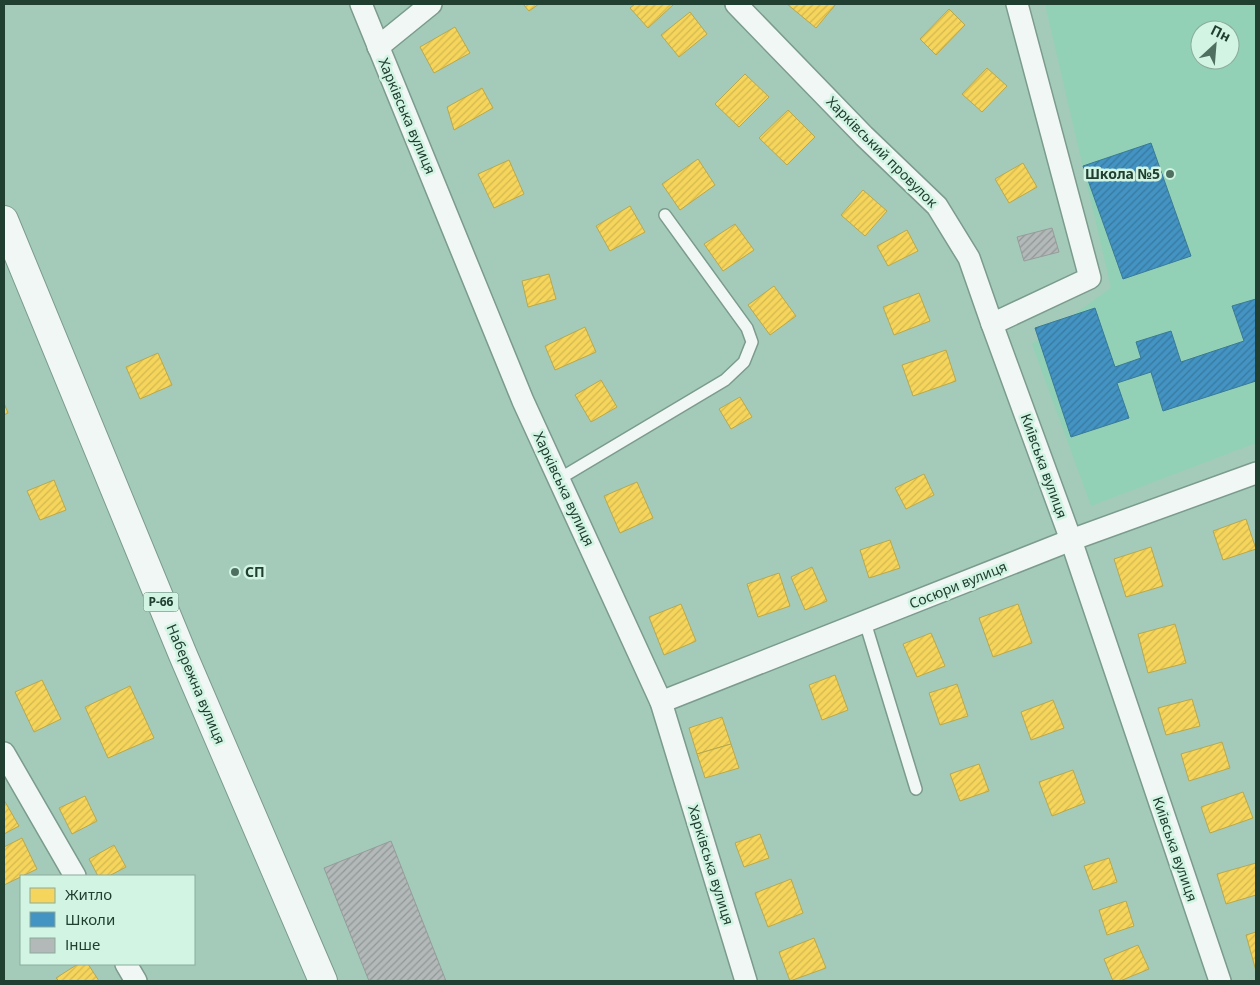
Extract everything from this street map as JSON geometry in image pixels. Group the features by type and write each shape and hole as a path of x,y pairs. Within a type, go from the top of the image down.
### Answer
{"main road":[{"name":"Набережна вулиця","path":"4,220 183,655 323,981"}],"street":[{"name":"Харківська вулиця","path":"361,4 426,158 523,401 661,702 746,981"},
{"path":"378,47 431,4"},
{"name":"Харківський провулок","path":"736,4 864,136 938,206 969,258 992,324"},
{"path":"992,324 1090,278 1017,4"},
{"name":"Київська вулиця","path":"992,324 1071,540 1220,981"},
{"name":"Сосюри вулиця","path":"661,702 1071,540 1256,473"},
{"path":"4,753 74,875"},
{"path":"127,965 136,981"}],"lane":[{"path":"559,479 725,380 744,362 750,349 752,342 747,328 665,216"},
{"path":"865,622 916,789"}],"shaded area":[{"name":"Школа №5","path":"1045,4 1256,4 1256,443 1091,506 1032,344 1111,288"}],"building: Житло":[{"path":"523,4 539,4 529,11"},
{"path":"635,4 674,4 648,28 630,8"},
{"path":"787,4 836,4 816,28"},
{"path":"949,9 965,25 936,55 920,39"},
{"path":"690,12 707,34 679,57 661,35"},
{"path":"455,27 470,53 434,73 420,47"},
{"path":"987,68 1007,86 982,112 962,94"},
{"path":"745,74 769,97 739,127 715,104"},
{"path":"482,88 493,108 454,130 447,107"},
{"path":"788,110 815,137 787,165 759,138"},
{"path":"698,159 715,185 680,210 662,184"},
{"path":"509,160 524,194 494,208 478,174"},
{"path":"1023,163 1037,187 1009,203 995,179"},
{"path":"863,190 887,211 865,236 841,215"},
{"path":"630,206 645,232 610,251 596,226"},
{"path":"735,224 754,250 723,271 704,244"},
{"path":"907,230 918,251 888,266 877,246"},
{"path":"549,274 556,299 528,307 522,281"},
{"path":"774,286 796,316 770,335 748,305"},
{"path":"919,293 930,321 894,335 883,307"},
{"path":"585,327 596,352 555,370 545,346"},
{"path":"946,350 956,381 913,396 902,365"},
{"path":"158,353 172,385 140,399 126,367"},
{"path":"601,380 617,407 591,422 575,395"},
{"path":"740,397 752,417 731,429 719,409"},
{"path":"4,403 8,413 4,415"},
{"path":"924,474 934,495 906,509 895,488"},
{"path":"54,480 66,510 40,520 27,491"},
{"path":"637,482 653,518 620,533 604,496"},
{"path":"1246,519 1256,549 1223,560 1213,531"},
{"path":"890,540 900,568 869,578 860,550"},
{"path":"1151,547 1163,586 1126,597 1114,559"},
{"path":"812,567 827,601 805,610 791,577"},
{"path":"779,573 790,606 758,617 747,584"},
{"path":"681,604 696,641 664,655 649,617"},
{"path":"1018,604 1032,643 993,657 979,618"},
{"path":"1175,624 1186,663 1148,673 1138,634"},
{"path":"931,633 945,666 917,677 903,644"},
{"path":"835,675 848,710 822,720 809,685"},
{"path":"42,680 61,719 34,732 15,692"},
{"path":"957,684 968,716 940,725 929,693"},
{"path":"130,686 154,738 108,758 85,707"},
{"path":"1192,699 1200,726 1166,735 1158,708"},
{"path":"1053,700 1064,728 1031,740 1021,712"},
{"path":"722,717 731,744 697,754 689,728"},
{"path":"1222,742 1230,768 1189,781 1181,754"},
{"path":"731,744 739,768 705,778 697,754"},
{"path":"979,764 989,791 960,801 950,774"},
{"path":"1073,770 1085,803 1052,816 1039,782"},
{"path":"1243,792 1253,818 1210,833 1201,807"},
{"path":"85,796 97,821 72,834 59,808"},
{"path":"4,800 19,826 4,834"},
{"path":"760,834 769,858 744,867 735,843"},
{"path":"22,838 37,869 25,875 20,875 20,877 4,885 4,847"},
{"path":"114,845 126,867 111,875 97,875 89,859"},
{"path":"1109,858 1117,882 1093,890 1084,866"},
{"path":"1256,863 1256,895 1226,904 1217,874"},
{"path":"791,879 803,913 768,927 755,893"},
{"path":"1126,901 1134,926 1107,935 1099,910"},
{"path":"1256,932 1256,971 1246,935"},
{"path":"814,938 826,968 790,981 779,952"},
{"path":"1138,945 1149,969 1120,981 1113,981 1104,959"},
{"path":"76,965 89,965 99,981 59,981 56,978"}],"building: Школи":[{"path":"1151,143 1191,256 1123,279 1083,166"},
{"path":"1256,299 1256,381 1163,411 1151,372 1117,383 1129,418 1071,437 1035,328 1095,308 1115,367 1141,358 1136,342 1171,331 1181,362 1244,341 1232,306"}],"building: Інше":[{"path":"1052,228 1059,252 1024,261 1017,237"},
{"path":"391,841 446,981 369,981 324,868"}],"place":[{"name":"Школа №5","path":"1170,174"},
{"name":"СП","path":"235,572"}]}
